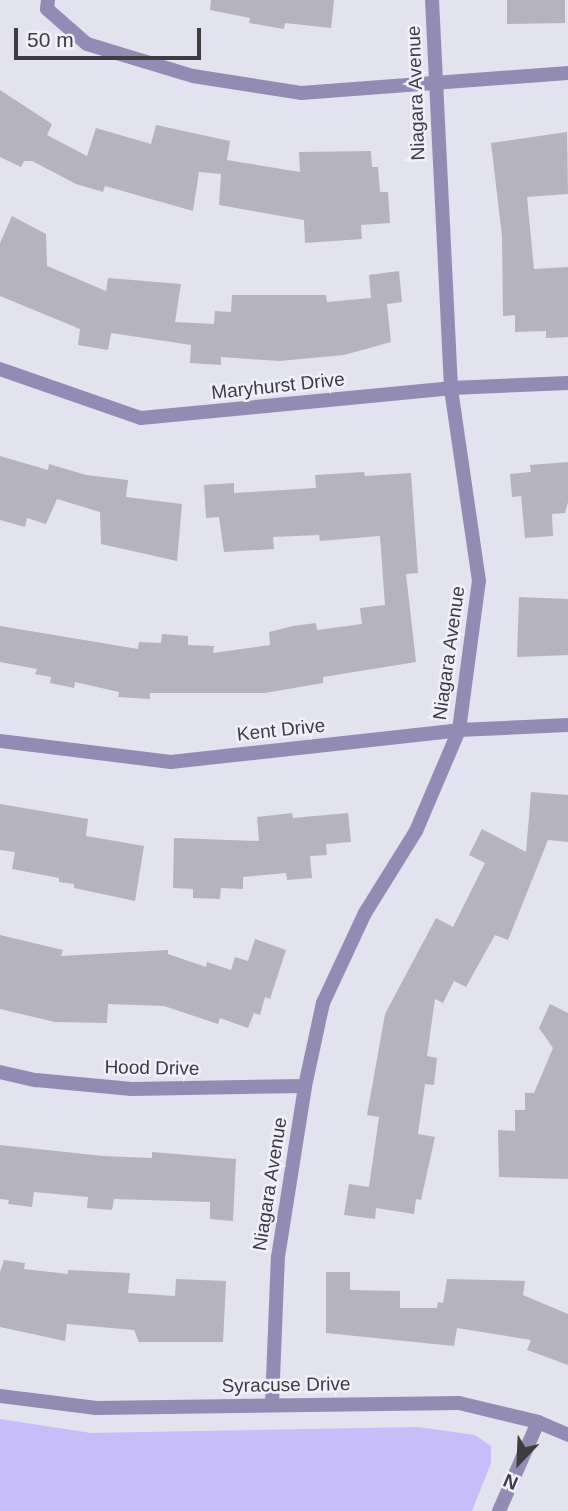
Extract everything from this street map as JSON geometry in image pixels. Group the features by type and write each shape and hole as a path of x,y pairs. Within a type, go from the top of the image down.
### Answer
{"street":[{"name":"Niagara Avenue","path":"272,1404 278,1257 305,1086 323,1003 365,913 416,831 459,730 479,581 451,388 433,81 432,0"},
{"path":"47,5 87,44 193,76 301,93 433,81 568,73"},
{"name":"Maryhurst Drive","path":"0,369 141,418 451,388 568,383"},
{"name":"Kent Drive","path":"0,741 171,762 459,730 568,725"},
{"name":"Hood Drive","path":"0,1072 36,1080 132,1089 305,1086"},
{"name":"Syracuse Drive","path":"0,1396 96,1408 459,1403 538,1422 568,1435"},
{"path":"499,1511 538,1422"}],"shaded area":[{"path":"0,1419 91,1433 418,1427 475,1435 491,1446 491,1463 472,1511 0,1511"}],"building":[{"path":"211,0 334,0 331,28 285,23 284,29 249,23 250,18 210,10"},
{"path":"507,0 565,0 565,23 507,24"},
{"path":"0,90 52,124 47,135 87,156 96,128 151,144 156,125 230,141 227,160 300,172 299,152 371,151 372,167 378,167 380,192 388,192 390,223 361,225 362,239 305,243 304,220 219,205 221,174 199,172 193,211 105,186 103,192 76,184 32,161 24,161 21,167 0,157"},
{"path":"567,132 568,194 527,197 534,269 568,267 568,337 546,338 546,331 515,332 515,315 503,316 502,236 491,143"},
{"path":"12,216 46,234 47,266 106,291 108,278 181,284 175,322 214,324 215,311 231,312 232,295 326,295 327,302 371,298 369,275 399,271 402,302 387,304 391,342 344,355 279,361 221,357 221,365 190,363 191,345 111,333 108,350 78,345 80,329 0,296 0,243"},
{"path":"0,456 48,470 49,464 86,475 128,480 126,497 182,504 177,561 101,544 100,512 57,499 46,524 27,518 25,527 0,520"},
{"path":"568,462 568,502 565,513 552,514 553,536 525,538 521,496 512,497 510,474 531,472 530,465"},
{"path":"364,472 365,476 411,473 418,573 406,574 416,662 323,677 323,683 265,693 150,693 150,699 118,697 119,692 75,682 74,688 50,683 51,677 35,674 37,669 0,662 0,626 138,649 139,642 161,643 162,634 188,636 188,645 214,646 213,653 270,645 269,632 293,626 316,623 317,630 362,624 360,608 385,605 380,536 320,541 319,535 273,537 274,549 224,552 219,517 206,518 204,485 234,483 234,493 316,488 315,475"},
{"path":"519,597 568,599 568,655 517,657"},
{"path":"531,792 568,795 568,842 548,840 508,940 495,935 466,987 454,981 443,1003 435,999 427,1056 437,1058 434,1085 425,1084 418,1134 435,1137 421,1200 416,1199 414,1214 376,1208 375,1219 344,1215 349,1184 369,1187 379,1117 367,1115 385,1014 436,918 453,927 485,863 469,855 482,829 526,852"},
{"path":"0,804 88,819 86,836 144,846 135,901 74,888 74,884 59,882 59,878 12,869 15,852 0,850"},
{"path":"292,813 293,818 348,813 351,842 326,844 327,855 310,856 312,878 287,880 286,873 243,877 243,889 221,888 220,899 193,898 193,889 173,888 174,838 259,841 257,817"},
{"path":"0,935 63,950 61,956 168,950 168,954 206,967 207,962 231,970 235,957 248,961 255,939 286,950 270,999 265,997 260,1015 254,1013 248,1028 220,1018 218,1024 164,1006 108,1004 107,1023 55,1022 0,1009"},
{"path":"550,1004 568,1013 568,1179 499,1177 498,1130 515,1131 515,1110 525,1110 525,1093 534,1093 553,1048 539,1028"},
{"path":"0,1145 103,1156 152,1158 152,1152 236,1159 233,1221 210,1219 210,1202 114,1199 112,1210 87,1208 88,1197 34,1192 32,1207 8,1204 9,1200 0,1199"},
{"path":"4,1260 25,1263 24,1269 68,1274 68,1270 130,1273 128,1293 175,1296 176,1279 226,1281 223,1342 139,1342 134,1330 67,1324 65,1341 0,1327 0,1272"},
{"path":"326,1272 350,1272 350,1290 400,1291 400,1308 437,1308 438,1302 443,1303 447,1279 525,1281 523,1295 568,1314 568,1365 527,1350 531,1340 457,1328 454,1346 326,1333"}]}
